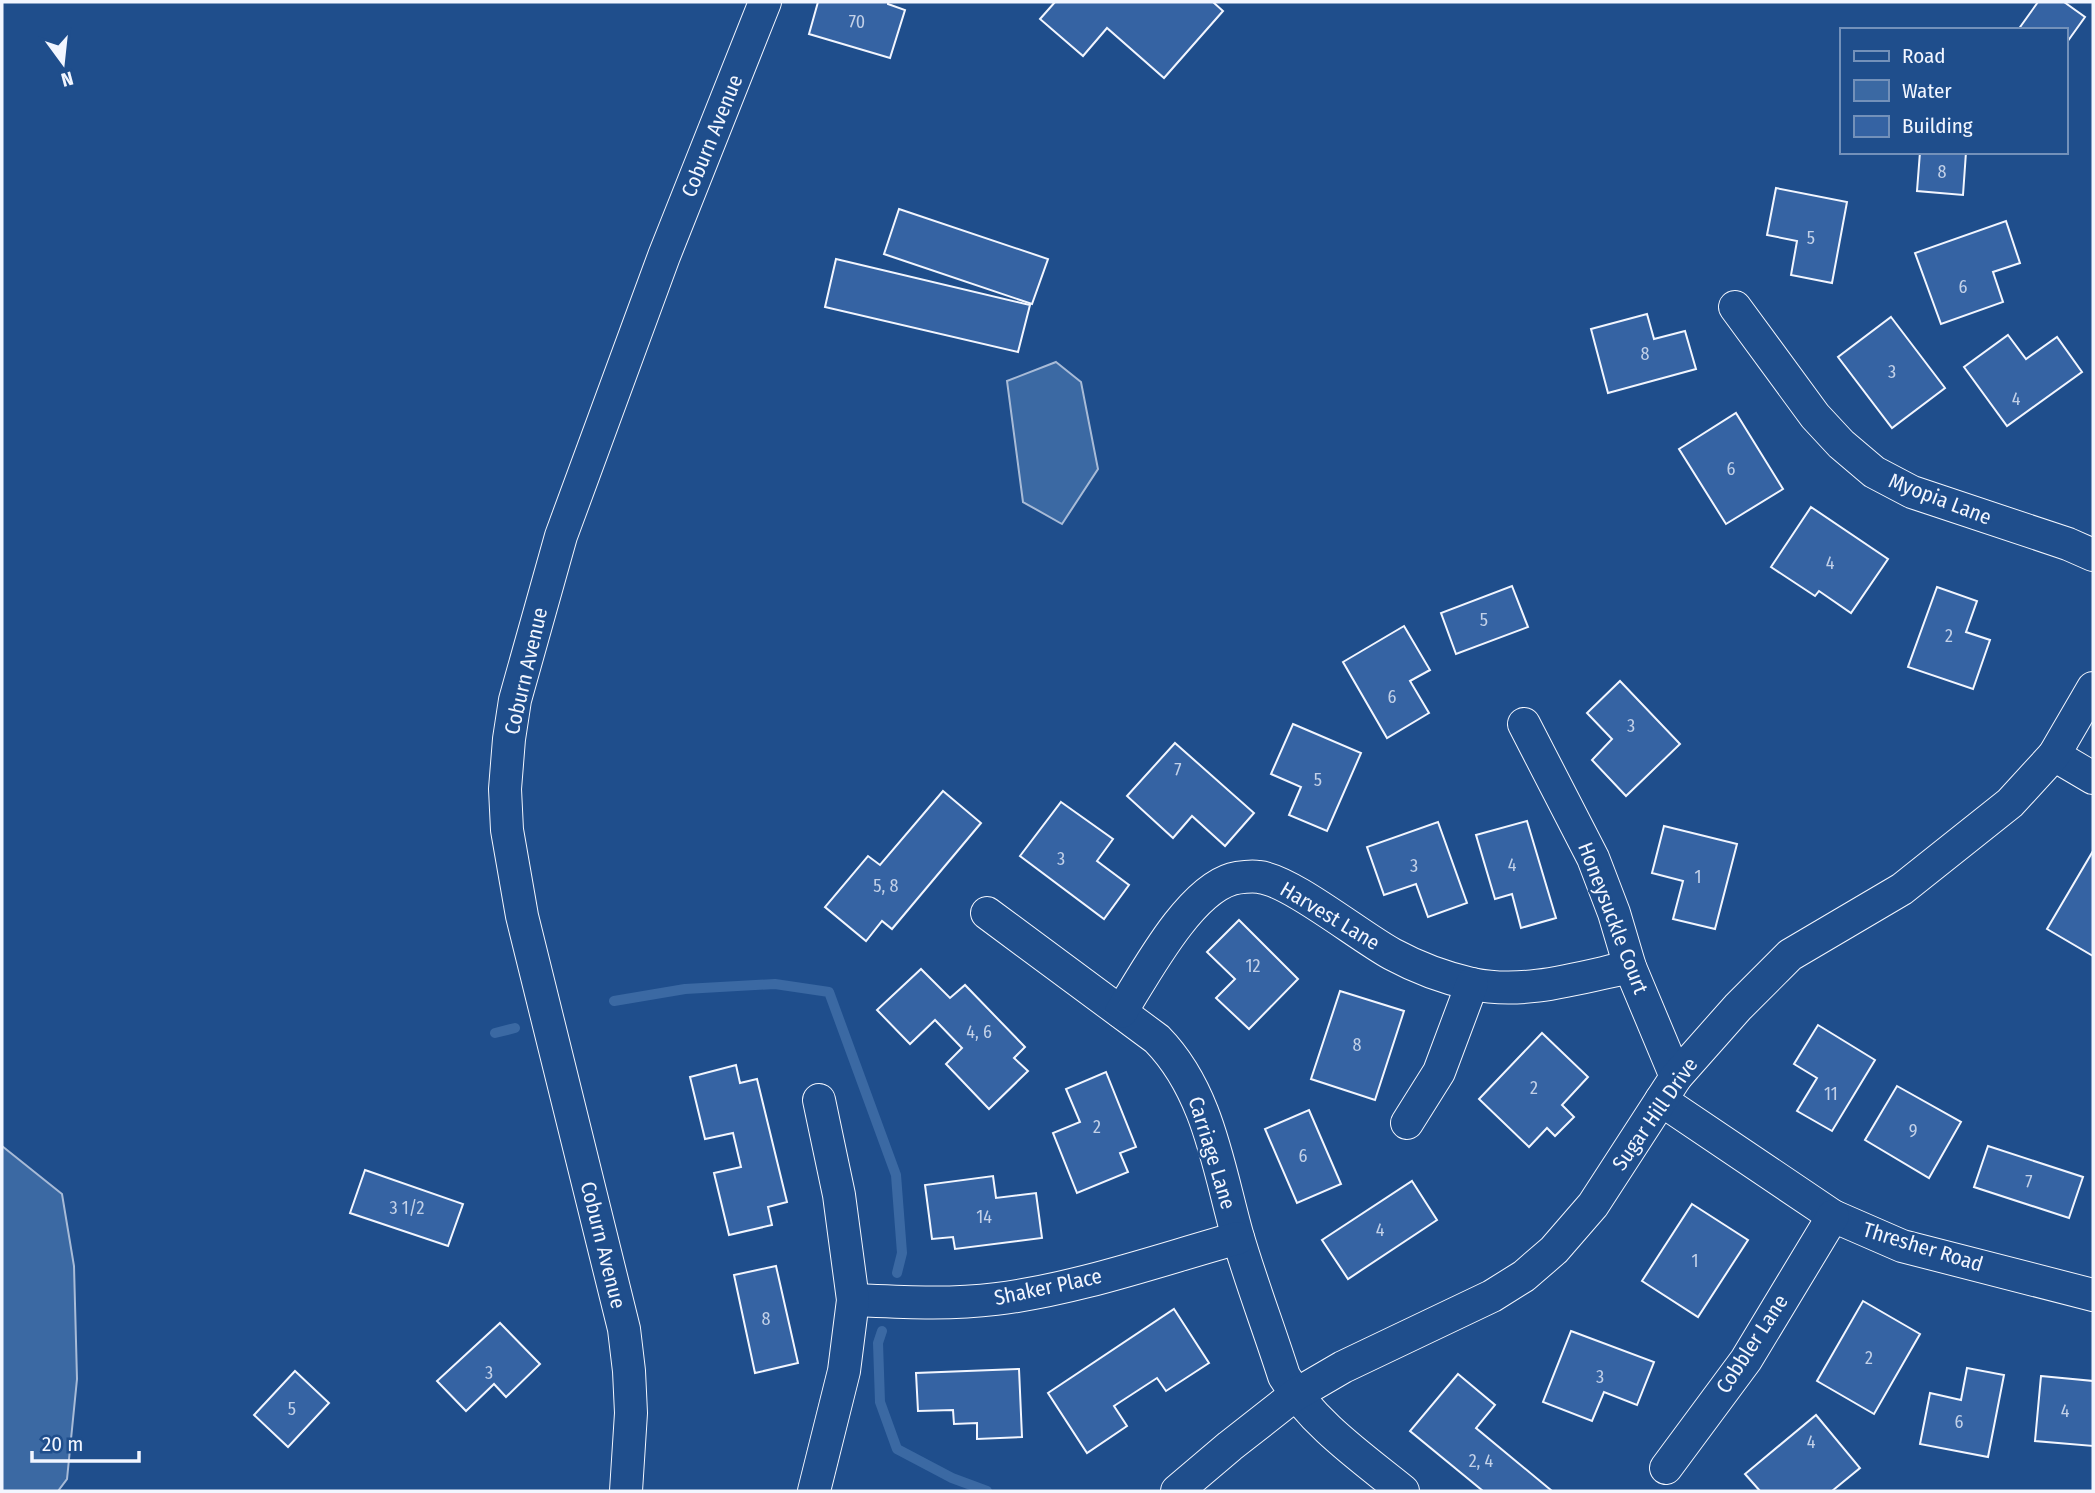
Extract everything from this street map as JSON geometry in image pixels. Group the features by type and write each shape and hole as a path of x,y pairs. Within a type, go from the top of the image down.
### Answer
{"street":[{"name":"Coburn Avenue","path":"626,1491 631,1413 624,1329 522,916 507,830 509,739 515,700 561,536 664,256 765,2"},
{"name":"Myopia Lane","path":"1735,307 1815,416 1841,444 1874,472 1912,492 2068,544 2093,555"},
{"name":"Sugar Hill Drive","path":"1177,1491 1295,1395 1343,1367 1492,1296 1524,1276 1554,1250 1593,1205 1668,1089 1738,1007 1790,955 1902,889 2010,803 2054,755 2093,688"},
{"name":"Honeysuckle Court","path":"1524,724 1593,858 1614,913 1668,1089"},
{"path":"2054,755 2093,778"},
{"name":"Harvest Lane","path":"1121,1012 1183,916 1210,892 1231,879 1260,877 1289,888 1394,955 1432,972 1472,984 1513,989 1630,967"},
{"name":"Carriage Lane","path":"987,913 1157,1039 1171,1053 1185,1074 1205,1119 1238,1238 1284,1376 1295,1395 1324,1425 1404,1491"},
{"path":"1407,1123 1439,1072 1472,984"},
{"name":"Thresher Road","path":"1668,1089 1833,1216 1902,1245 2093,1295"},
{"path":"814,1491 844,1371 853,1300 839,1195 819,1100"},
{"name":"Cobbler Lane","path":"1666,1468 1746,1360 1833,1216"},
{"name":"Shaker Place","path":"853,1300 938,1303 995,1300 1042,1292 1238,1238"}],"water":[{"path":"1056,362 1081,382 1098,469 1062,524 1023,502 1007,381"},
{"path":"2,1146 62,1194 74,1266 77,1379 67,1479 58,1491 2,1491"}],"building":[{"path":"818,2 888,2 905,10 890,58 809,34"},
{"path":"1055,2 1213,2 1223,11 1164,78 1107,28 1083,56 1040,19"},
{"path":"2038,2 2064,2 2085,17 2067,42 2067,28 2019,28"},
{"path":"1920,154 1966,154 1963,195 1917,191"},
{"path":"1776,188 1847,202 1832,283 1791,275 1797,241 1767,235"},
{"path":"899,209 1048,259 1032,304 884,254"},
{"path":"2006,221 2020,263 1993,272 2003,302 1941,324 1915,253"},
{"path":"836,259 1030,305 1018,352 825,307"},
{"path":"1647,314 1654,339 1685,331 1696,369 1608,393 1591,329"},
{"path":"1891,317 1945,388 1892,428 1838,357"},
{"path":"2008,335 2026,359 2057,337 2082,372 2007,426 1964,367"},
{"path":"1736,413 1783,489 1726,524 1679,449"},
{"path":"1811,507 1888,559 1851,613 1819,591 1815,596 1771,567"},
{"path":"1512,586 1528,627 1456,654 1441,613"},
{"path":"1937,587 1977,601 1966,632 1990,640 1973,689 1908,667"},
{"path":"1404,626 1430,670 1410,681 1429,713 1387,738 1343,662"},
{"path":"1620,681 1680,744 1626,796 1592,760 1612,739 1587,713"},
{"path":"1293,724 1361,753 1327,831 1289,815 1301,787 1271,774"},
{"path":"1175,743 1254,813 1225,846 1192,816 1173,838 1127,796"},
{"path":"943,791 981,823 892,929 882,921 866,941 825,907 868,856 880,865"},
{"path":"1061,802 1113,839 1097,861 1129,885 1104,919 1020,856"},
{"path":"1527,821 1556,918 1521,928 1512,894 1495,899 1476,835"},
{"path":"1438,822 1467,903 1428,917 1416,884 1384,895 1367,847"},
{"path":"1664,826 1737,844 1715,929 1673,919 1683,881 1652,873"},
{"path":"2093,851 2093,956 2047,929"},
{"path":"1239,920 1298,979 1249,1029 1216,998 1235,979 1207,952"},
{"path":"921,969 950,998 965,985 1025,1047 1014,1058 1028,1071 989,1109 946,1064 962,1048 935,1020 910,1044 877,1010"},
{"path":"1340,991 1404,1011 1375,1100 1311,1079"},
{"path":"1818,1025 1875,1060 1832,1131 1797,1111 1817,1078 1794,1064"},
{"path":"1542,1033 1588,1077 1562,1105 1574,1117 1555,1136 1547,1128 1529,1147 1479,1099"},
{"path":"736,1065 740,1083 757,1079 787,1202 768,1207 772,1225 729,1235 714,1173 741,1167 733,1133 705,1139 690,1077"},
{"path":"1106,1072 1136,1147 1120,1153 1128,1172 1077,1193 1053,1133 1080,1122 1066,1089"},
{"path":"1897,1086 1961,1122 1929,1178 1865,1140"},
{"path":"1309,1110 1341,1184 1297,1203 1265,1129"},
{"path":"1988,1146 2083,1177 2069,1218 1974,1187"},
{"path":"365,1170 463,1204 448,1246 350,1213"},
{"path":"993,1176 996,1198 1036,1193 1042,1238 955,1249 953,1237 932,1239 925,1185"},
{"path":"1412,1181 1437,1220 1348,1279 1322,1240"},
{"path":"1692,1204 1748,1240 1698,1317 1642,1281"},
{"path":"776,1266 798,1363 755,1373 734,1275"},
{"path":"1863,1301 1920,1334 1874,1414 1817,1381"},
{"path":"1174,1309 1209,1363 1166,1391 1157,1378 1114,1406 1127,1426 1087,1453 1048,1393"},
{"path":"500,1323 540,1364 506,1397 494,1384 466,1411 437,1381"},
{"path":"1571,1331 1654,1362 1637,1405 1604,1392 1592,1421 1543,1402"},
{"path":"1967,1368 2004,1375 1988,1457 1920,1444 1930,1393 1961,1400"},
{"path":"1019,1369 1022,1437 977,1439 977,1423 954,1424 953,1410 918,1411 916,1373"},
{"path":"295,1371 329,1403 288,1447 254,1415"},
{"path":"1458,1374 1495,1405 1476,1428 1552,1491 1483,1491 1410,1431"},
{"path":"2041,1376 2093,1381 2093,1446 2035,1441"},
{"path":"1816,1415 1860,1468 1832,1491 1760,1491 1745,1474"}],"waterway":[{"path":"614,1001 685,989 775,984 829,992 896,1175 902,1253 897,1273"},
{"path":"495,1033 515,1028"},
{"path":"882,1331 878,1343 880,1402 897,1449 952,1478 987,1491"}]}
